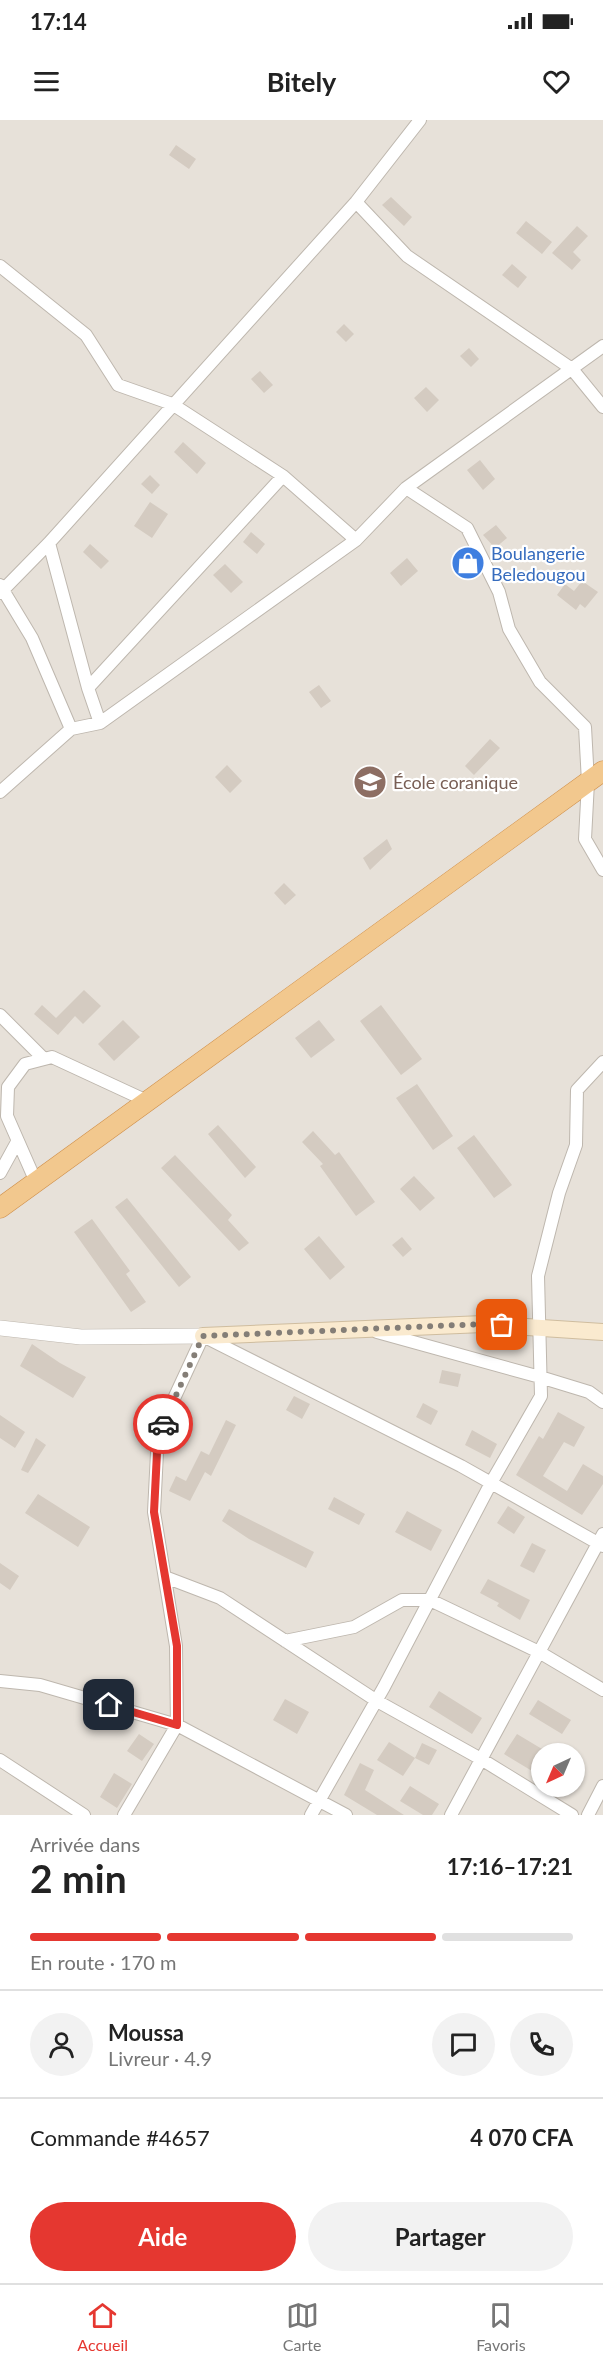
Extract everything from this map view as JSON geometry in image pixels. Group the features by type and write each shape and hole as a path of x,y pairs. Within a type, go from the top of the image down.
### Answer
{"highway":[{"path":"0,1208 596,776"}],"main road":[{"path":"203,1336 483,1324 603,1332"}],"street":[{"path":"71,729 32,638 1,589 49,543 356,202 420,120"},
{"path":"356,202 407,256 572,369 603,407"},
{"path":"0,266 86,335 118,385 172,404 283,476 356,540"},
{"path":"0,792 71,729 100,723 356,540 406,488 603,346"},
{"path":"88,688 283,476"},
{"path":"406,488 467,528 499,592 509,629 540,682 585,727 596,776 585,839 603,870"},
{"path":"49,543 88,688 100,723"},
{"path":"0,1015 44,1059"},
{"path":"36,1182 7,1116 4,1095 25,1064 52,1057 147,1101"},
{"path":"311,1815 377,1701 491,1483 541,1396 538,1276 559,1193 576,1145 577,1090 603,1062"},
{"path":"0,1173 17,1142"},
{"path":"0,1328 81,1337 203,1336 601,1541 451,1815"},
{"path":"365,1328 589,1392 603,1402"},
{"path":"124,1815 177,1725 177,1646 154,1512 158,1433 203,1336"},
{"path":"165,1577 220,1598 377,1701 482,1759 572,1815"},
{"path":"285,1641 354,1627 402,1600 430,1600 539,1652 603,1690"},
{"path":"0,1681 40,1685 177,1725 346,1815"},
{"path":"0,1760 84,1815"},
{"path":"588,1815 603,1786"}],"shaded area":[{"path":"0,120 603,120 603,1815 0,1815"}],"building":[{"path":"176,145 196,159 189,169 169,155"},
{"path":"391,197 412,217 404,226 382,205"},
{"path":"526,221 552,242 542,254 516,233"},
{"path":"577,226 588,236 573,252 581,260 572,270 552,253"},
{"path":"512,264 527,277 518,288 502,275"},
{"path":"344,324 354,334 346,342 336,332"},
{"path":"469,348 479,359 471,367 460,356"},
{"path":"260,371 273,385 264,393 251,379"},
{"path":"426,387 439,400 427,412 414,398"},
{"path":"183,442 206,463 197,474 174,452"},
{"path":"480,460 495,479 483,490 467,470"},
{"path":"150,475 160,485 152,494 141,484"},
{"path":"150,502 168,514 152,538 134,526"},
{"path":"496,525 507,538 495,548 483,535"},
{"path":"251,532 265,544 257,554 243,542"},
{"path":"90,544 109,561 101,569 83,552"},
{"path":"407,558 418,571 401,586 390,573"},
{"path":"225,564 243,582 231,593 213,575"},
{"path":"582,581 598,592 585,608 580,604 576,610 557,595 565,584 574,591"},
{"path":"319,685 331,701 321,708 309,692"},
{"path":"490,739 500,748 474,775 465,766"},
{"path":"227,765 242,781 230,793 215,777"},
{"path":"387,839 392,849 370,870 363,858"},
{"path":"284,883 296,895 285,905 274,893"},
{"path":"84,990 101,1006 83,1024 75,1016 58,1035 34,1014 42,1005 56,1018"},
{"path":"381,1005 422,1059 401,1075 360,1021"},
{"path":"123,1020 140,1037 114,1061 98,1044"},
{"path":"319,1020 335,1040 311,1058 295,1038"},
{"path":"417,1084 453,1136 433,1150 396,1098"},
{"path":"218,1125 256,1167 245,1178 208,1134"},
{"path":"313,1131 335,1155 339,1152 375,1202 356,1216 320,1166 323,1164 302,1142"},
{"path":"474,1135 512,1185 494,1198 457,1148"},
{"path":"175,1155 232,1215 228,1220 249,1243 239,1251 161,1168"},
{"path":"414,1176 435,1198 420,1211 400,1189"},
{"path":"127,1198 191,1277 179,1287 115,1207"},
{"path":"92,1219 130,1271 126,1274 146,1302 131,1312 74,1232"},
{"path":"319,1236 345,1267 330,1280 304,1249"},
{"path":"402,1237 412,1249 403,1257 392,1245"},
{"path":"32,1344 86,1377 73,1398 20,1366"},
{"path":"442,1370 461,1374 458,1387 439,1383"},
{"path":"294,1396 310,1404 302,1419 286,1410"},
{"path":"423,1403 438,1411 431,1425 416,1417"},
{"path":"558,1412 585,1427 574,1447 564,1442 543,1476 567,1491 583,1464 603,1476 603,1484 582,1515 516,1475 539,1436 543,1439"},
{"path":"0,1415 25,1432 15,1448 0,1438"},
{"path":"226,1420 236,1425 211,1476 205,1472 190,1501 169,1491 176,1476 186,1481 201,1451 209,1455"},
{"path":"472,1430 497,1444 490,1458 465,1445"},
{"path":"36,1438 46,1445 28,1473 21,1470"},
{"path":"38,1494 90,1527 78,1547 25,1513"},
{"path":"334,1497 365,1514 359,1525 328,1509"},
{"path":"508,1506 525,1517 514,1534 497,1523"},
{"path":"229,1509 314,1552 306,1568 249,1539 222,1521"},
{"path":"407,1511 442,1530 431,1551 395,1532"},
{"path":"532,1543 546,1550 534,1573 520,1566"},
{"path":"0,1563 19,1576 10,1590 0,1583"},
{"path":"488,1579 530,1600 520,1620 497,1606 499,1603 480,1593"},
{"path":"439,1691 482,1718 472,1734 429,1707"},
{"path":"285,1699 309,1712 297,1734 273,1720"},
{"path":"538,1700 571,1720 562,1734 529,1714"},
{"path":"139,1734 154,1744 142,1761 127,1751"},
{"path":"517,1734 532,1743 531,1770 504,1754"},
{"path":"389,1742 415,1758 403,1776 377,1760"},
{"path":"422,1743 437,1750 429,1765 415,1758"},
{"path":"360,1763 374,1770 365,1790 404,1815 377,1815 344,1795"},
{"path":"114,1773 132,1784 117,1808 100,1797"},
{"path":"410,1786 439,1804 432,1815 423,1815 400,1801"}],"way so far":[{"path":"163,1424 203,1336 365,1328 502,1325"}],"place":[{"name":"Boulangerie Beledougou","path":"468,563"},
{"name":"École coranique","path":"370,782"}],"route":[{"path":"109,1705 177,1725 177,1646 154,1512 158,1433 163,1424"}]}
